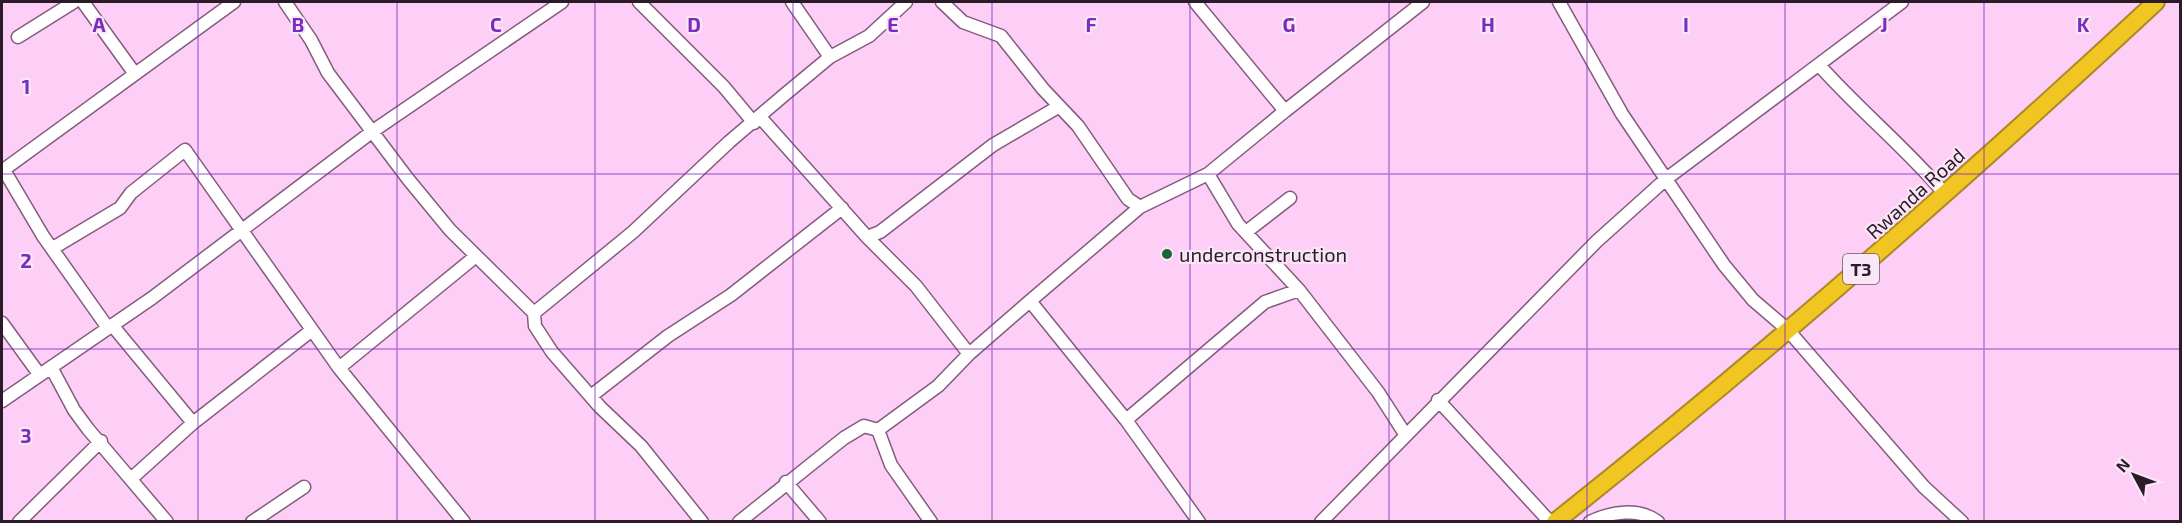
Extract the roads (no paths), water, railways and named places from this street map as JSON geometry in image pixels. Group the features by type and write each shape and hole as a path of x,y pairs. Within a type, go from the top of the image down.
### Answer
{"highway":[{"name":"Rwanda Road","path":"1552,522 1684,419 1787,329 1868,264 2156,2"}],"street":[{"path":"18,37 74,2"},
{"path":"83,2 135,74"},
{"path":"193,423 110,327 52,248 3,170 234,2"},
{"path":"285,2 328,72 443,222 534,313 535,326 552,352 591,396 641,446 702,522"},
{"path":"2,401 244,231 373,131 562,2"},
{"path":"639,2 757,120 916,286 969,354"},
{"path":"792,2 830,57"},
{"path":"534,313 633,232 729,142 830,57 869,36 906,2"},
{"path":"942,2 963,22 1001,36 1058,106 1078,126 1128,199 1140,207"},
{"path":"1195,2 1285,111"},
{"path":"878,430 938,386 969,354 1140,207 1208,174 1423,2"},
{"path":"1559,2 1622,114 1724,265 1753,300 1787,329 1924,487 1962,522"},
{"path":"1321,522 1438,400 1597,241 1666,179 1902,2"},
{"path":"1819,65 1852,101 1918,162 1946,194"},
{"path":"867,237 880,232 993,145 1058,106"},
{"path":"52,248 120,208 131,193 185,150 339,368 464,522"},
{"path":"1208,174 1226,207 1299,290 1378,392 1405,434"},
{"path":"1246,232 1290,198"},
{"path":"591,396 668,336 731,295 842,208"},
{"path":"339,368 476,256"},
{"path":"1126,420 1265,302 1299,290"},
{"path":"1030,301 1126,420 1199,522"},
{"path":"2,323 39,374"},
{"path":"132,478 193,423 312,330"},
{"path":"51,367 74,410 167,522"},
{"path":"1438,400 1552,522"},
{"path":"739,522 786,482 844,438 864,426 878,430"},
{"path":"878,430 891,465 931,522"},
{"path":"19,522 101,441"},
{"path":"786,482 820,522"},
{"path":"252,522 304,487"},
{"path":"1590,522 1607,514 1646,513 1658,522"}],"place":[{"name":"underconstruction","path":"1167,254"}]}
